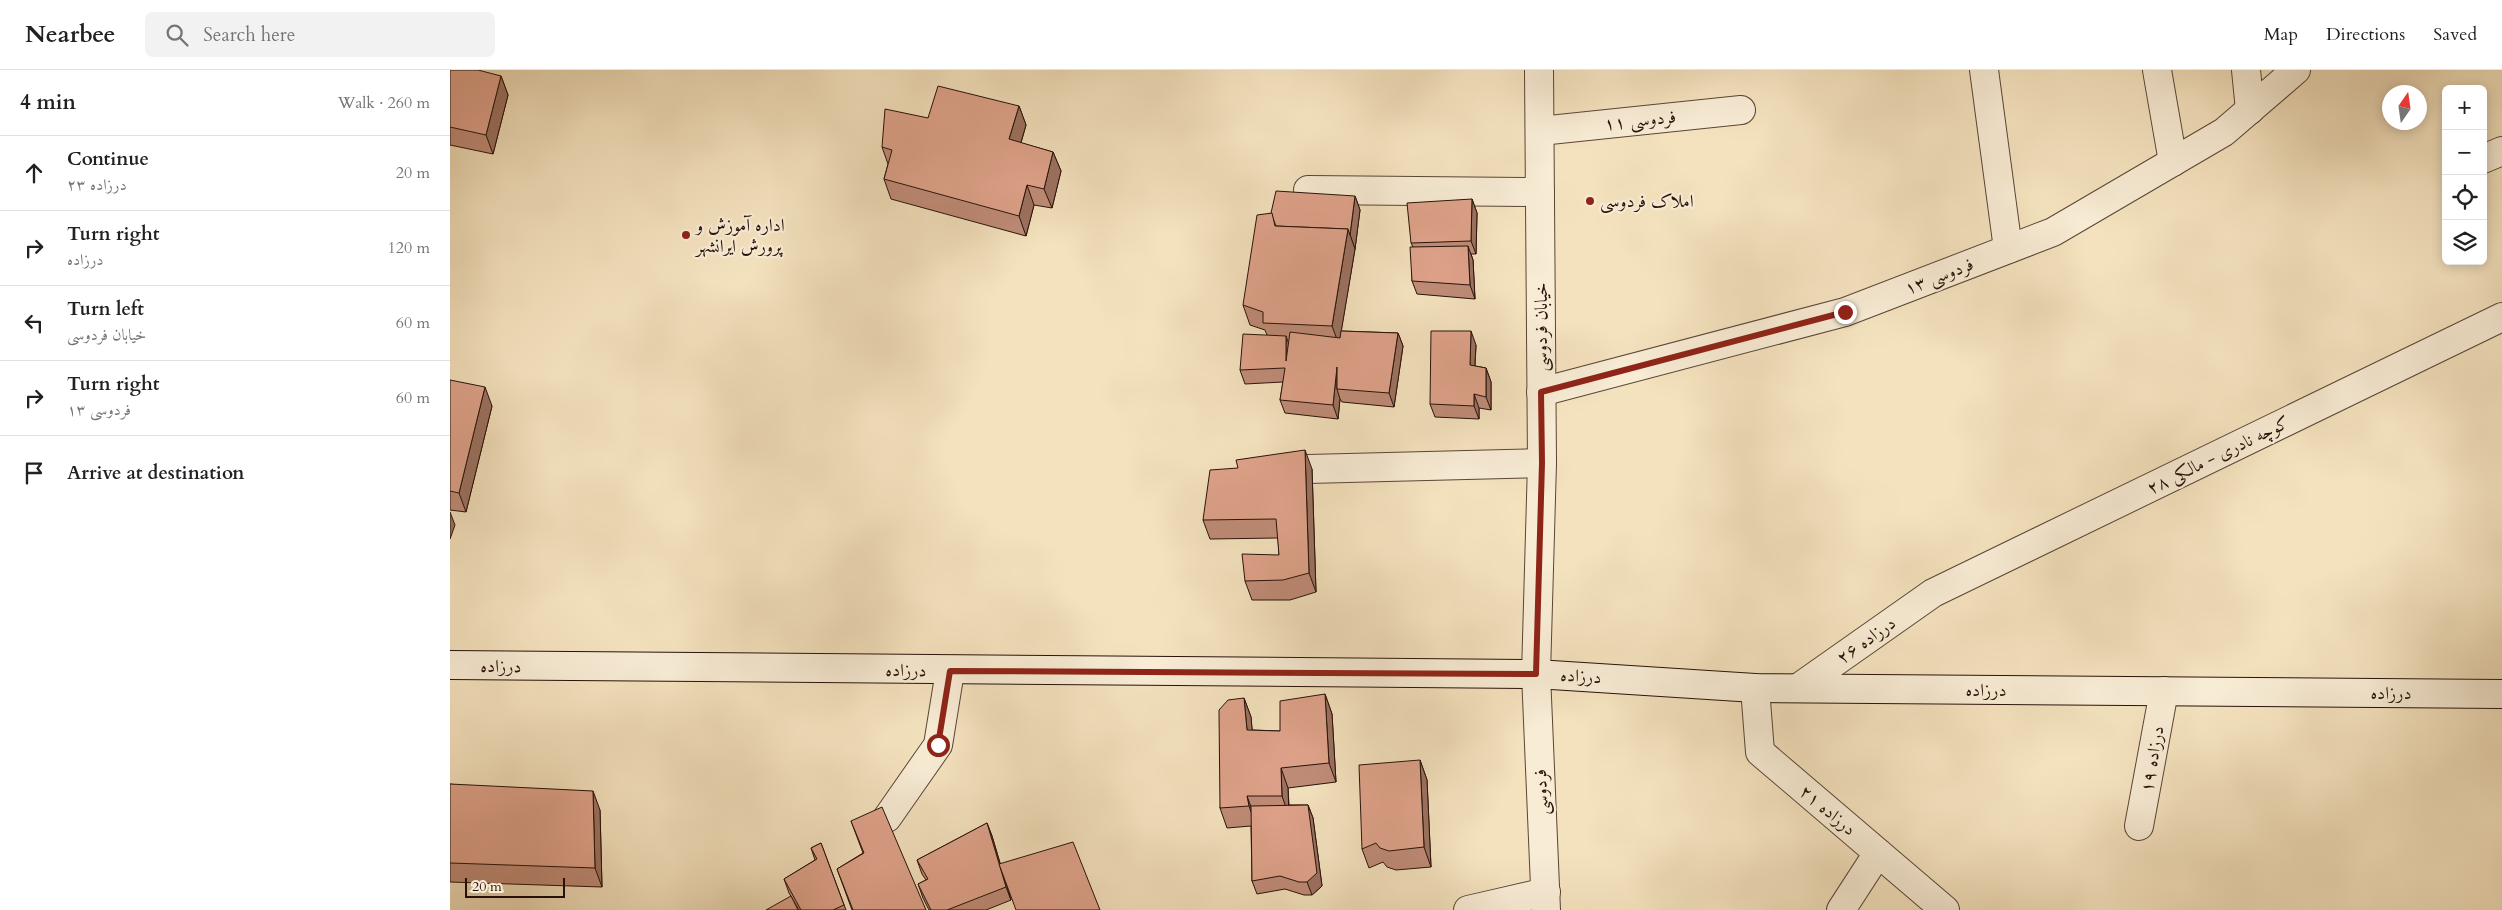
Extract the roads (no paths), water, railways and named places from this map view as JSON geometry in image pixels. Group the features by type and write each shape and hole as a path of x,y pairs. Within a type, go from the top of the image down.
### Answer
{"street":[{"name":"خیابان فردوسی","path":"1536,674 1542,463 1539,70"},
{"path":"1984,70 2008,249"},
{"path":"2158,70 2172,162"},
{"path":"2246,70 2250,110"},
{"name":"فردوسی ۱۳","path":"1541,392 1845,312 2053,232 2224,132 2296,70"},
{"name":"فردوسی ۱۱","path":"1540,131 1741,110"},
{"path":"2487,157 2502,151"},
{"path":"1308,190 1540,192"},
{"name":"کوچه نادری - مالکی ۲۸","path":"1934,593 2502,317"},
{"path":"1308,469 1542,463"},
{"name":"درزاده ۲۶","path":"1798,688 1934,593"},
{"name":"درزاده","path":"450,665 950,671 1536,674 1755,688 2502,694"},
{"path":"887,818 938,745 950,671"},
{"name":"فردوسی","path":"1536,674 1546,901"},
{"name":"درزاده ۲۱","path":"1755,688 1760,752 1945,910"},
{"name":"درزاده ۱۹","path":"2139,826 2164,691"},
{"path":"1842,910 1878,852"},
{"path":"1468,910 1546,901"}],"place":[{"name":"املاک فردوسی","path":"1590,201"},
{"name":"اداره آموزش و پرورش ایرانشهر","path":"686,235"}]}
